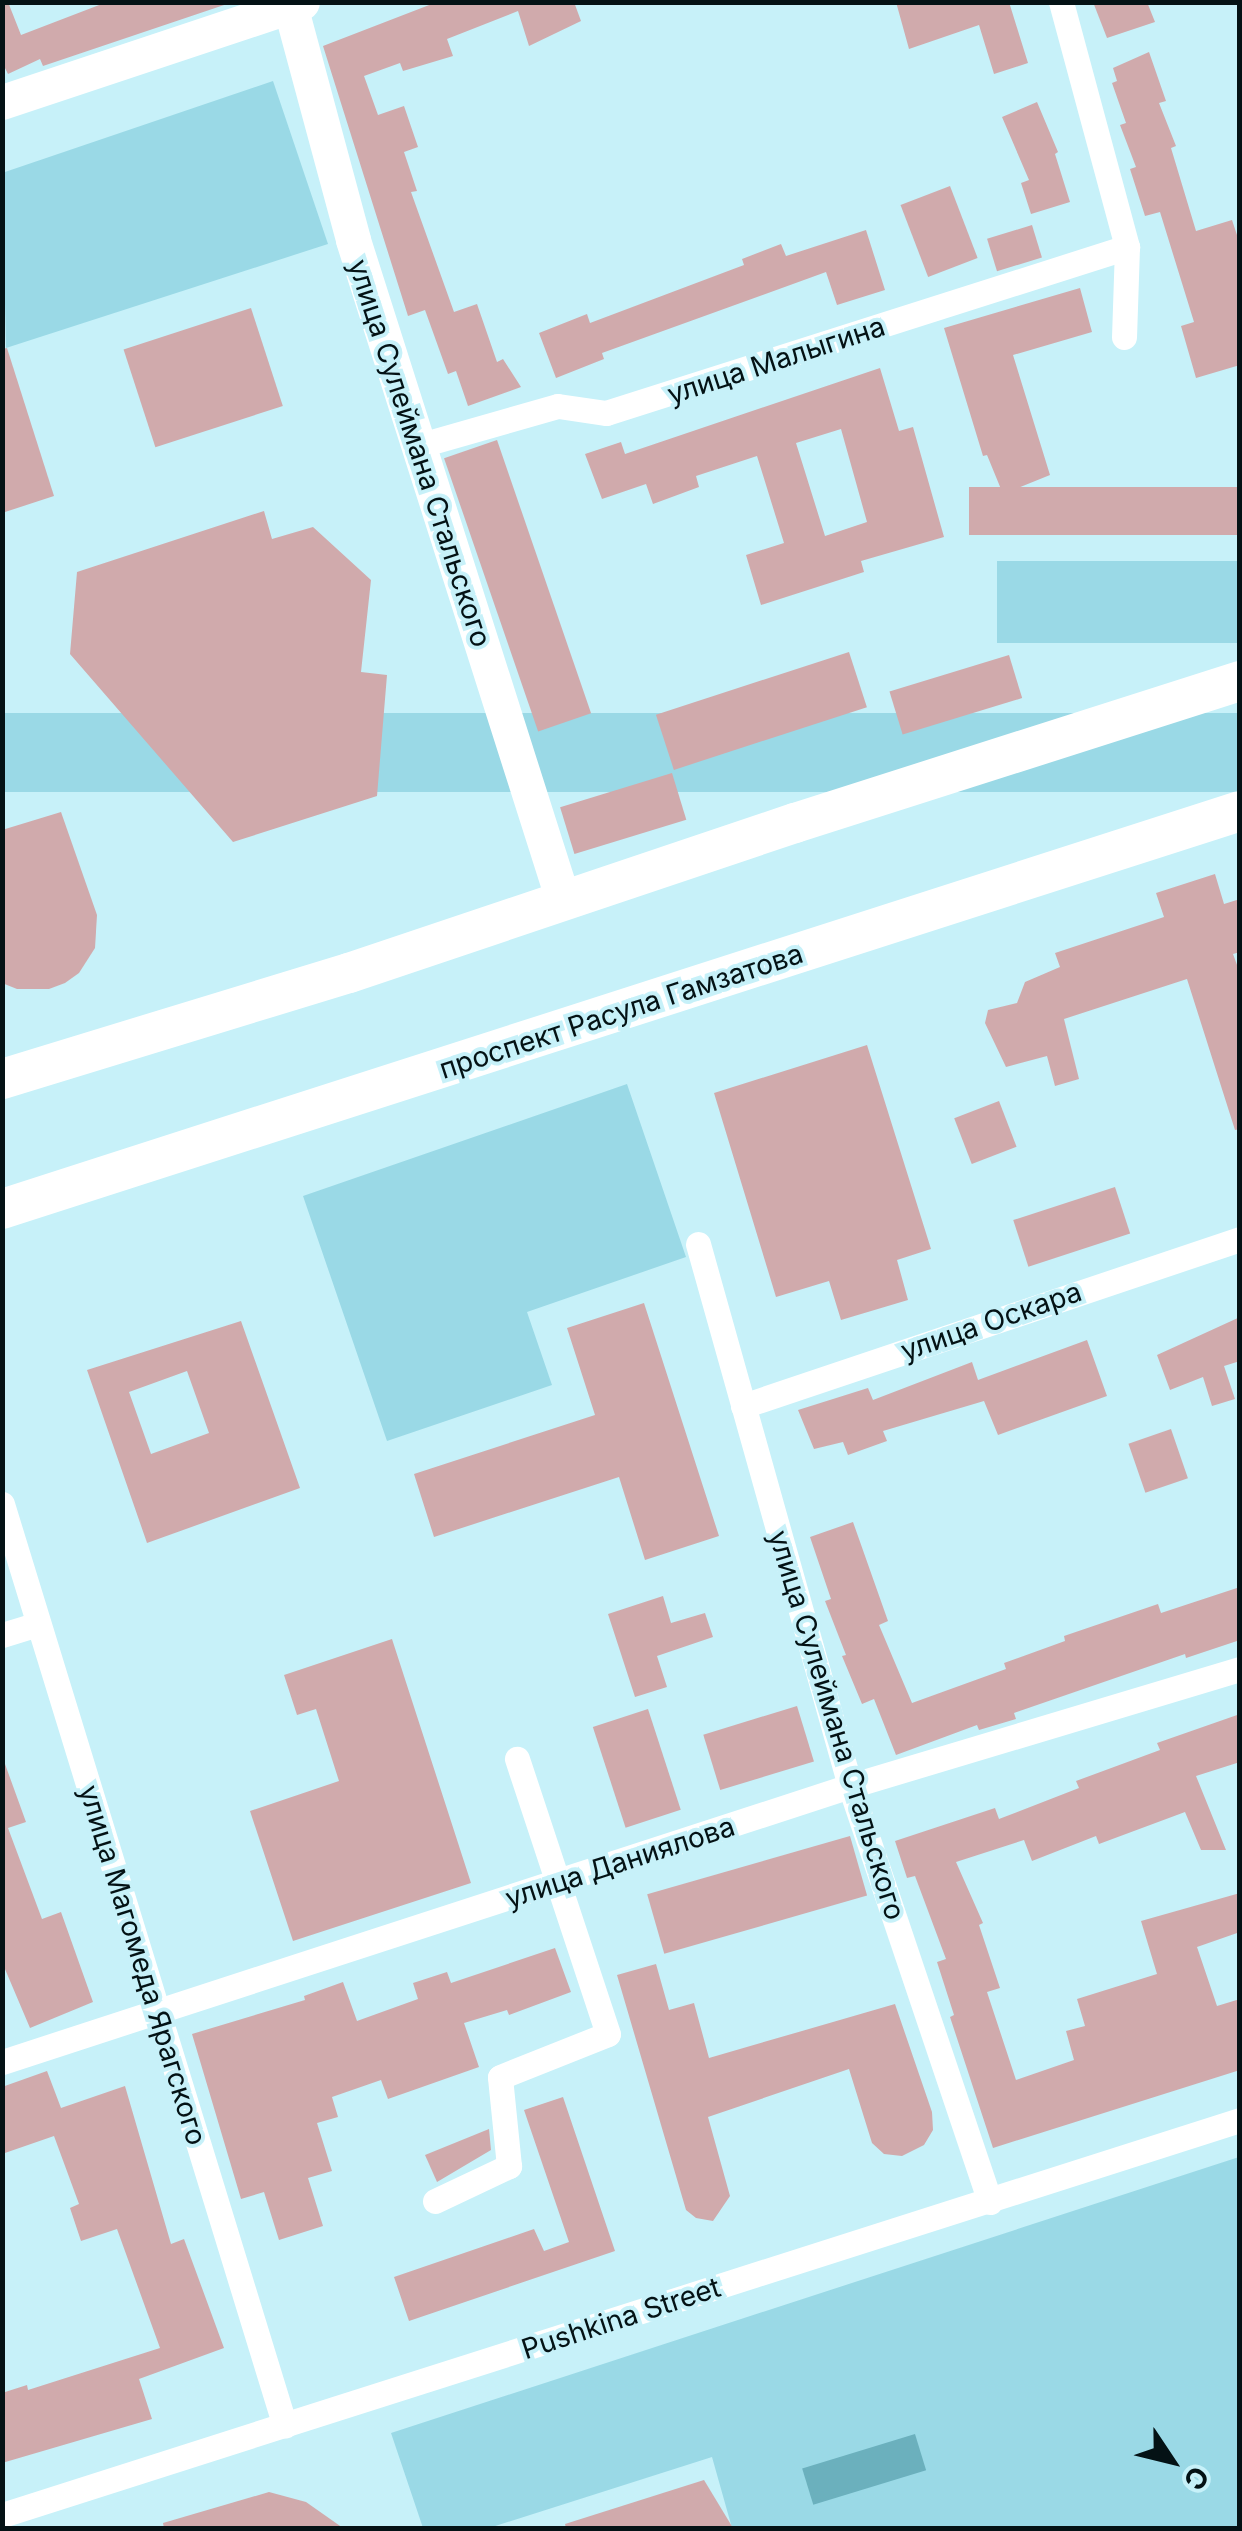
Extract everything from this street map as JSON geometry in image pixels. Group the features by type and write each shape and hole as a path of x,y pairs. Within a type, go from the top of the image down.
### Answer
{"main road":[{"path":"2,102 294,4"},
{"name":"улица Сулеймана Стальского","path":"294,4 351,221 565,899"},
{"name":"улица Сулеймана Стальского","path":"294,4 352,240 565,899"},
{"path":"2,1079 348,973 565,899 1240,682"},
{"name":"проспект Расула Гамзатова","path":"2,1209 1240,811"}],"street":[{"path":"1061,2 1127,247 1124,337"},
{"name":"улица Малыгина","path":"422,445 558,406 606,413 1127,247"},
{"name":"улица Оскара","path":"743,1406 1240,1238"},
{"name":"улица Сулеймана Стальского","path":"698,1244 850,1786 990,2202"},
{"name":"улица Магомеда Ярагского","path":"2,1504 286,2426"},
{"path":"2,1636 38,1624"},
{"name":"улица Даниялова","path":"2,2062 158,2014 286,1981 558,1882 850,1786 1240,1670"},
{"path":"436,2201 510,2166 500,2077 608,2034 517,1759"},
{"name":"Pushkina Street","path":"2,2515 1240,2120"}],"shaded area":[{"path":"273,81 328,244 6,348 2,173"},
{"path":"997,561 1239,561 1239,643 997,643"},
{"path":"2,713 1239,713 1239,792 2,792"},
{"path":"627,1084 686,1257 527,1312 552,1385 387,1441 303,1196"},
{"path":"1239,2157 1239,2526 732,2528 712,2457 489,2528 423,2528 391,2433"},
{"path":"915,2434 926,2470 813,2505 802,2468"}],"building":[{"path":"2,2 8,2 21,35 107,2 233,2 43,66 40,59 8,74 2,62"},
{"path":"437,2 574,2 581,21 529,46 518,11 447,39 453,56 403,71 400,63 364,76 378,115 404,106 418,147 404,152 417,191 411,192 454,312 477,304 497,362 503,359 521,387 468,406 456,371 448,374 425,310 408,316 323,46"},
{"path":"896,2 1009,2 1028,63 994,74 979,25 909,49"},
{"path":"1093,2 1147,2 1155,22 1107,38"},
{"path":"1149,52 1166,101 1159,103 1176,146 1171,148 1196,231 1232,220 1240,244 1240,365 1196,378 1181,326 1194,322 1160,212 1145,216 1130,169 1136,167 1120,125 1126,123 1112,83 1117,81 1113,68"},
{"path":"1037,102 1058,152 1055,154 1070,202 1031,214 1021,183 1029,180 1002,117"},
{"path":"950,186 978,258 928,277 901,205"},
{"path":"1032,225 1042,258 997,271 987,239"},
{"path":"866,230 885,290 837,305 826,272 602,353 604,359 556,378 539,333 587,314 590,323 744,265 742,259 781,244 786,256"},
{"path":"1080,288 1092,332 1013,355 1050,475 1003,494 987,455 983,456 944,328"},
{"path":"251,308 283,406 155,447 124,349"},
{"path":"7,348 54,496 2,513 2,349"},
{"path":"880,368 899,431 913,427 944,537 861,561 864,572 761,605 746,555 784,543 757,456 696,476 699,487 653,504 646,484 602,499 585,454 621,442 625,454","holes":["841,429 867,522 825,536 796,443"]},
{"path":"497,440 591,713 538,731 444,458"},
{"path":"969,487 1240,487 1240,535 969,535"},
{"path":"264,511 272,539 313,527 371,580 361,672 387,675 377,796 233,842 70,654 77,572"},
{"path":"849,652 867,707 674,770 656,715"},
{"path":"1009,655 1022,698 903,735 889,692"},
{"path":"672,773 686,820 574,854 560,807"},
{"path":"61,812 97,915 95,948 79,973 65,983 49,989 17,989 2,983 2,830"},
{"path":"1215,874 1224,904 1240,899 1240,952 1233,954 1240,973 1240,1129 1235,1130 1187,979 1064,1019 1079,1079 1055,1086 1047,1056 1006,1067 985,1023 988,1010 1017,1003 1025,982 1060,967 1055,953 1164,917 1156,893"},
{"path":"867,1045 931,1249 897,1260 908,1300 841,1320 829,1281 776,1297 714,1093"},
{"path":"999,1101 1017,1147 972,1164 954,1118"},
{"path":"1115,1187 1130,1234 1028,1267 1013,1220"},
{"path":"644,1303 719,1536 645,1560 619,1477 434,1537 414,1474 595,1415 567,1328"},
{"path":"1240,1317 1240,1361 1224,1366 1235,1399 1212,1406 1203,1377 1170,1390 1157,1355"},
{"path":"241,1321 300,1488 147,1543 87,1370","holes":["187,1371 209,1433 151,1454 129,1392"]},
{"path":"1087,1340 1107,1396 998,1435 984,1401 883,1431 887,1441 848,1455 843,1442 814,1449 798,1410 868,1388 873,1400 972,1362 978,1380"},
{"path":"1171,1429 1188,1478 1145,1493 1128,1444"},
{"path":"853,1522 888,1621 879,1625 912,1703 1006,1669 1004,1663 1065,1641 1064,1636 1158,1604 1161,1613 1240,1587 1240,1640 1186,1658 1185,1654 1014,1713 1016,1719 979,1730 977,1725 896,1755 874,1699 862,1704 842,1656 846,1655 825,1601 831,1599 810,1537"},
{"path":"663,1596 671,1623 705,1613 713,1637 657,1656 667,1687 635,1697 608,1614"},
{"path":"392,1639 471,1883 293,1941 250,1811 339,1781 316,1709 297,1715 284,1675"},
{"path":"797,1706 814,1761 720,1790 703,1735"},
{"path":"648,1709 681,1810 626,1828 593,1727"},
{"path":"1240,1714 1240,1762 1196,1776 1226,1850 1201,1850 1185,1812 1099,1844 1096,1836 1032,1861 1024,1840 956,1862 983,1923 979,1925 1000,1988 987,1992 1016,2080 1074,2060 1066,2031 1085,2026 1077,1999 1157,1974 1141,1921 1240,1893 1240,1932 1197,1947 1217,2006 1240,1999 1240,2070 993,2148 950,2017 954,2015 937,1962 946,1959 915,1876 907,1878 895,1841 995,1808 999,1819 1079,1788 1076,1781 1160,1750 1157,1743"},
{"path":"5,1764 26,1822 8,1828 42,1919 61,1912 93,2002 30,2028 2,1962"},
{"path":"850,1836 867,1896 664,1954 647,1894"},
{"path":"555,1948 571,1992 509,2015 507,2010 464,2023 479,2067 388,2099 381,2080 332,2097 338,2117 317,2123 332,2171 308,2178 323,2226 279,2240 264,2192 241,2199 192,2034 305,2000 304,1996 343,1982 357,2021 418,1999 413,1983 447,1972 451,1983"},
{"path":"656,1964 669,2010 694,2003 709,2058 895,2004 932,2112 933,2130 924,2145 902,2156 884,2154 872,2143 849,2069 708,2117 730,2196 713,2221 696,2218 686,2210 617,1975"},
{"path":"47,2071 61,2108 125,2086 171,2244 184,2239 224,2348 139,2379 152,2419 2,2463 2,2393 27,2385 28,2390 160,2348 117,2229 81,2241 70,2208 79,2204 54,2136 2,2154 2,2087"},
{"path":"563,2097 615,2251 409,2321 394,2277 534,2229 544,2251 569,2242 524,2110"},
{"path":"489,2129 491,2150 437,2182 425,2155"},
{"path":"704,2480 733,2528 566,2528 565,2524"},
{"path":"269,2492 306,2502 343,2528 164,2528 163,2523"}]}
